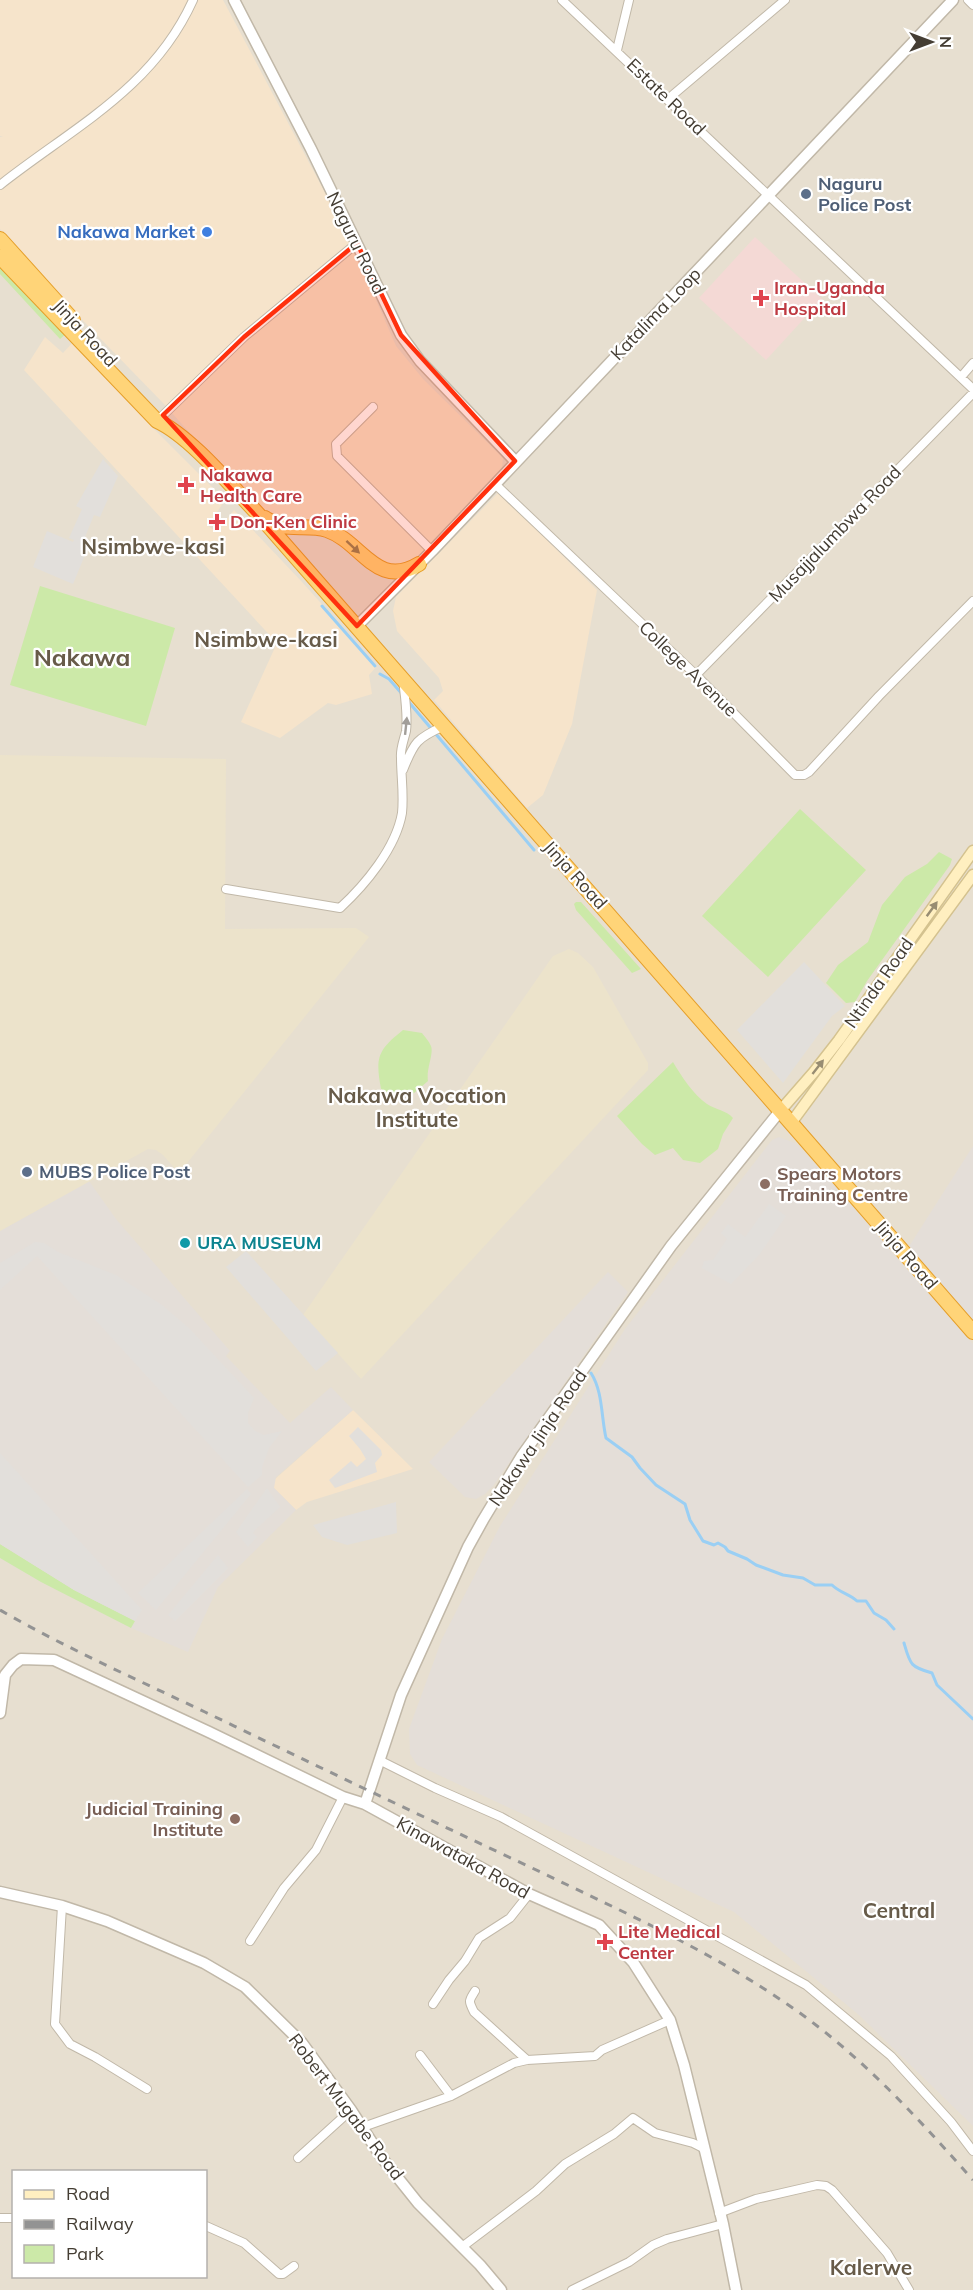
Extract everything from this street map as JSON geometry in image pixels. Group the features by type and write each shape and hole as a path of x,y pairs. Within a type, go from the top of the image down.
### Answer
{"highway":[{"name":"Jinja Road","path":"0,239 163,421"},
{"name":"Jinja Road","path":"0,257 163,421 212,465 258,514 706,1023 973,1332"},
{"path":"258,514 279,526 315,528 331,532 347,542 365,559 385,570 405,571 419,564"}],"main road":[{"name":"Ntinda Road","path":"780,1111 839,1040 973,851"},
{"name":"Ntinda Road","path":"791,1123 973,875"}],"street":[{"path":"0,185 35,157 107,108 134,83 163,50 185,18 193,0"},
{"name":"Naguru Road","path":"234,0 401,335 420,361 515,461"},
{"name":"Estate Road","path":"562,0 961,377 973,391"},
{"path":"617,50 629,0"},
{"path":"668,99 785,0"},
{"name":"Katalima Loop","path":"357,626 432,551 953,0"},
{"path":"968,0 973,5"},
{"path":"163,421 244,337 357,243"},
{"path":"961,377 973,363"},
{"name":"Musajjalumbwa Road","path":"696,675 973,391"},
{"path":"373,406 336,444 337,456 432,551"},
{"name":"College Avenue","path":"495,484 696,675 790,770 799,775 809,772 879,696 973,601"},
{"path":"226,889 340,908 366,882 380,863 402,814 403,771 400,757 407,716 403,680"},
{"path":"403,771 412,747 424,735 444,726"},
{"name":"Nakawa Jinja Road","path":"365,1804 401,1695 468,1547 521,1456 671,1246 780,1111"},
{"name":"Kinawataka Road","path":"0,1713 5,1675 13,1665 21,1659 54,1660 343,1797 365,1804 529,1894 598,1925 633,1962 670,2020 684,2065 723,2224 735,2290"},
{"path":"379,1760 510,1822 806,1985 891,2056 951,2122 973,2151"},
{"path":"250,1941 284,1888 316,1850 343,1797"},
{"name":"Robert Mugabe Road","path":"0,1892 62,1906 107,1921 204,1963 245,1987 302,2043 363,2127 382,2158 418,2203 480,2265 501,2290"},
{"path":"433,2004 479,1938 510,1918 529,1894"},
{"path":"62,1906 55,2024 70,2044 96,2057 147,2089"},
{"path":"476,1991 471,1996 470,2003 474,2012 527,2060"},
{"path":"363,2127 451,2096 514,2063 527,2060 595,2056 602,2050 670,2020"},
{"path":"420,2055 451,2096"},
{"path":"298,2158 351,2110"},
{"path":"462,2247 536,2191 565,2164 614,2134 633,2118 655,2133 703,2148"},
{"path":"719,2212 756,2199 816,2185 826,2186 887,2253 909,2290"},
{"path":"572,2290 629,2262 660,2242 723,2224"},
{"path":"207,2226 244,2243 281,2275 294,2266"}],"highlighted area":[{"path":"357,243 401,335 515,461 357,626 163,415 244,337"}],"shaded area":[{"path":"0,0 973,0 973,2290 0,2290"},
{"path":"0,0 223,0 349,238 396,346 423,379 503,458 502,467 497,474 414,563 395,569 329,521 294,526 264,516 164,404 61,298 0,229 0,137 3,137 0,136"},
{"name":"Iran-Uganda Hospital","path":"755,237 822,299 766,360 699,298"},
{"path":"45,337 63,353 74,341 150,425 225,500 208,526 217,532 234,510 302,582 377,666 369,675 372,694 336,705 328,703 280,738 241,722 277,643 24,370"},
{"path":"103,459 118,476 100,517 94,515 81,547 87,550 73,584 33,567 47,531 73,542 74,540 69,538 82,509 76,506"},
{"path":"499,492 597,590 572,724 543,795 527,808 434,700 443,691 439,678 397,631 393,611 396,597"},
{"path":"0,755 226,759 225,929 356,928 369,937 179,1173 163,1155 156,1150 148,1149 0,1231"},
{"path":"569,949 578,953 593,967 648,1063 648,1070 361,1379 303,1315 553,956"},
{"path":"804,962 845,1006 832,1016 783,1083 737,1030"},
{"path":"779,1137 795,1143 805,1153 973,1344 973,2126 859,2015 734,1912 417,1765 410,1754 409,1729 442,1639 500,1526 625,1329 772,1140"},
{"path":"973,1146 973,1321 908,1248"},
{"path":"89,1181 116,1219 230,1351 226,1356 290,1423 331,1387 353,1410 276,1477 274,1488 296,1510 218,1587 188,1652 131,1628 41,1582 0,1558 0,1231"},
{"path":"769,1204 786,1216 759,1255 731,1284 702,1268 704,1261 713,1260 727,1239 721,1233 728,1224 745,1237"},
{"path":"35,1242 44,1243 58,1252 116,1275 162,1305 190,1329 254,1398 248,1413 248,1423 255,1431 264,1435 282,1431 269,1448 262,1467 262,1475 248,1487 37,1256 0,1290 0,1263"},
{"path":"246,1251 338,1353 316,1371 226,1267"},
{"path":"608,1272 628,1292 493,1486 476,1499 465,1497 429,1462"},
{"path":"353,1410 413,1469 307,1502 296,1510 274,1488 274,1480"},
{"path":"358,1427 381,1450 382,1455 375,1463 377,1472 335,1488 329,1480 351,1461 357,1467 366,1459 349,1436"},
{"path":"0,1453 142,1610 135,1621 74,1590 0,1544"},
{"path":"267,1488 280,1507 255,1530 253,1533 257,1537 248,1547 236,1532"},
{"path":"247,1489 251,1494 156,1610 138,1593"},
{"path":"396,1502 397,1533 347,1545 322,1537 313,1525"},
{"path":"218,1555 228,1568 175,1621 168,1615"}],"green space":[{"path":"0,262 67,333 60,339 0,274"},
{"path":"40,586 175,628 146,726 10,685"},
{"path":"800,809 866,870 768,977 702,916"},
{"path":"939,852 952,859 950,865 867,981 855,1002 846,1003 826,983 838,965 868,942 882,905 905,877 927,864"},
{"path":"581,902 641,969 632,973 576,910 574,904"},
{"path":"403,1030 422,1033 430,1044 432,1053 428,1081 414,1093 397,1098 381,1089 378,1069 383,1049"},
{"path":"673,1062 702,1100 733,1118 723,1134 718,1149 700,1163 683,1160 673,1148 655,1155 617,1116"},
{"path":"0,1544 74,1590 135,1621 131,1628 41,1582 0,1558"}],"waterway":[{"path":"322,606 375,666"},
{"path":"380,674 389,679 403,695"},
{"path":"407,700 534,850"},
{"path":"591,1373 600,1396 606,1438 632,1457 656,1485 685,1504 690,1520 703,1541 714,1545 718,1543 728,1551 756,1565 783,1575 803,1578 815,1585 832,1585 857,1601 866,1601 874,1613 886,1620 894,1629"},
{"path":"904,1643 912,1664 932,1673 937,1685 973,1719"}],"railway":[{"path":"0,1610 101,1663 628,1914 725,1965 787,2004 838,2043 886,2086 973,2180"}],"place":[{"name":"Naguru Police Post","path":"806,194"},
{"name":"Nakawa Market","path":"207,232"},
{"name":"Iran-Uganda Hospital","path":"761,298"},
{"name":"Nakawa Health Care","path":"186,485"},
{"name":"Don-Ken Clinic","path":"217,522"},
{"name":"MUBS Police Post","path":"27,1172"},
{"name":"Spears Motors Training Centre","path":"765,1184"},
{"name":"URA MUSEUM","path":"185,1243"},
{"name":"Judicial Training Institute","path":"235,1819"},
{"name":"Lite Medical Center","path":"605,1942"}],"district":[{"name":"Nsimbwe-kasi","path":"153,547"},
{"name":"Nsimbwe-kasi","path":"266,640"},
{"name":"Nakawa","path":"82,658"},
{"name":"Nakawa Vocation Institute","path":"417,1108"},
{"name":"Central","path":"899,1911"},
{"name":"Kalerwe","path":"871,2268"}]}
